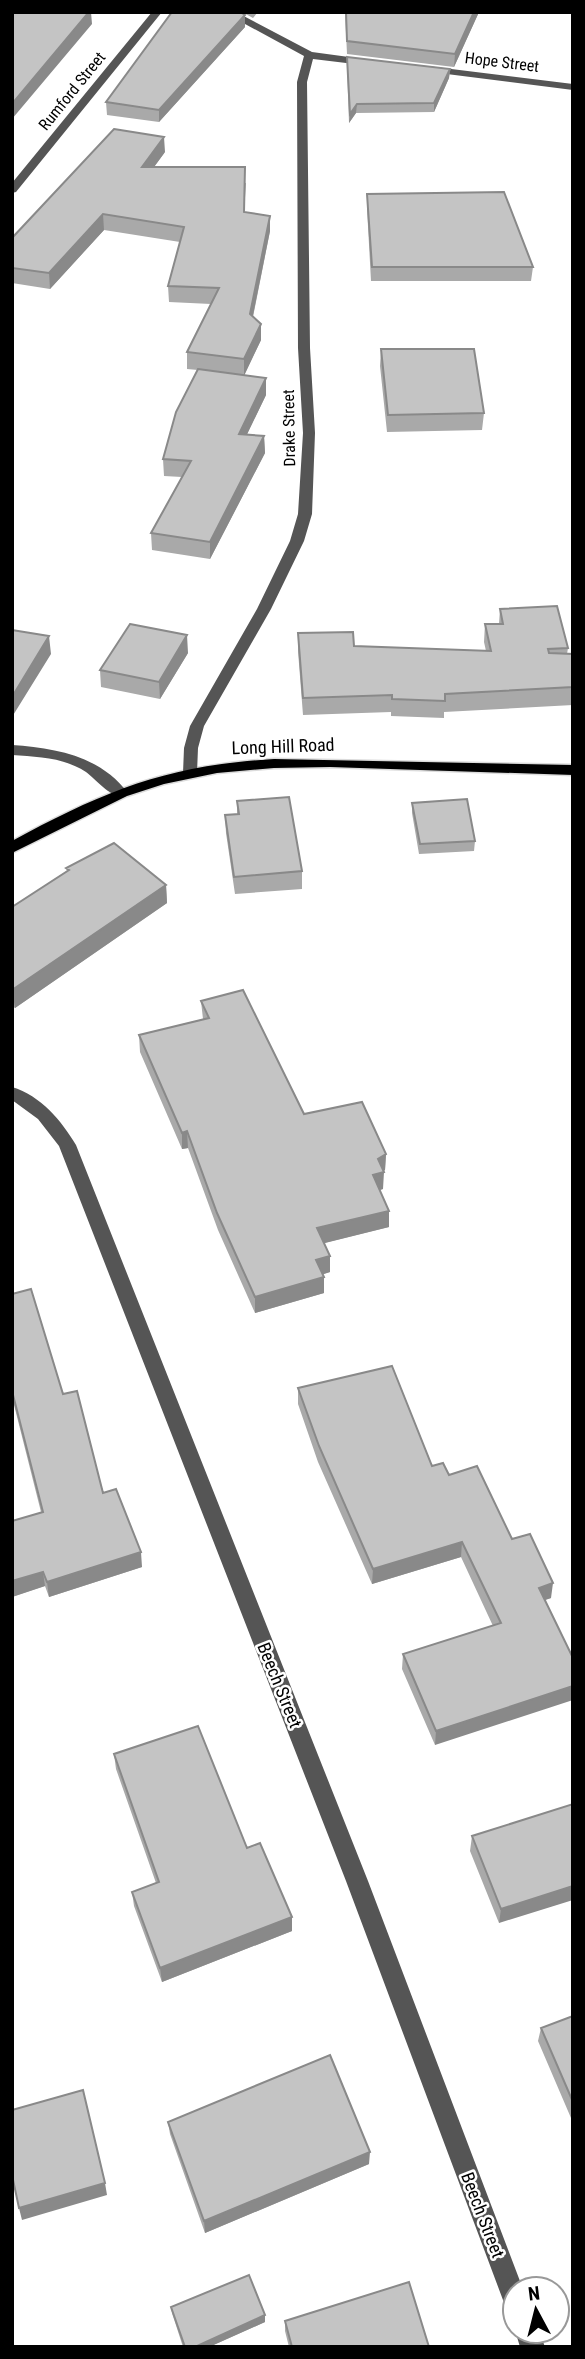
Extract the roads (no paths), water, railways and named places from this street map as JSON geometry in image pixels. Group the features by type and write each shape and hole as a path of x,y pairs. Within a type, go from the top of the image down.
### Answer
{"main road":[{"name":"Long Hill Road","path":"12,848 121,793 190,773 282,762 573,769"}],"street":[{"name":"Rumford Street","path":"12,190 157,12"},
{"path":"228,12 309,55 378,63"},
{"name":"Drake Street","path":"190,773 191,748 197,726 264,609 297,541 305,514 309,433 304,348 302,82 309,55"},
{"name":"Hope Street","path":"420,68 573,87"},
{"path":"12,750 73,757 92,767 121,793"},
{"name":"Beech Street","path":"12,1093 40,1110 54,1124 67,1145 357,1881 506,2275"}]}
